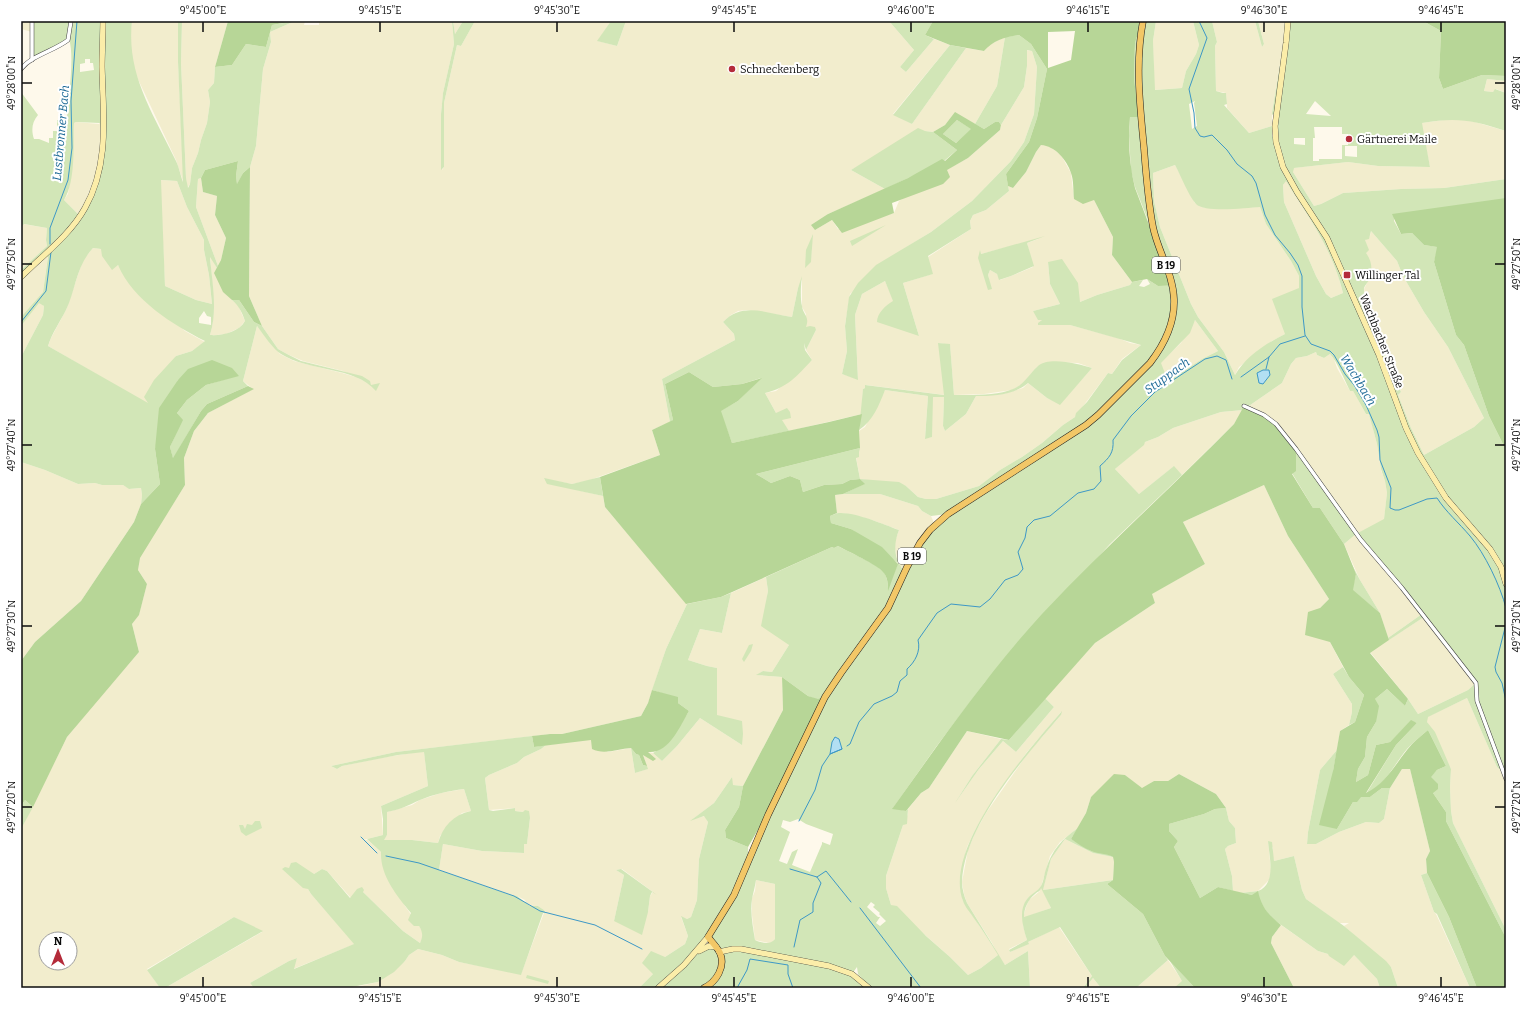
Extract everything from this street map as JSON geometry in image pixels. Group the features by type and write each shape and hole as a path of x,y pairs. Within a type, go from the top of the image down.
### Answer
{"main road":[{"name":"B 19","path":"708,937 734,895 768,815 826,697 841,673 888,608 909,562 925,536 948,514 1098,415 1150,363 1165,340 1171,323 1174,299 1171,279 1153,228 1150,208 1138,85 1138,53 1143,21"},
{"path":"704,988 712,983 720,971 722,962 718,950 708,937"}],"street":[{"path":"32,21 32,60"},
{"path":"21,69 25,64 55,49 68,40 71,21"},
{"path":"21,277 68,231 86,207 95,186 102,160 104,126 102,67 103,21"},
{"name":"Wachbacher Straße","path":"1288,21 1275,126 1276,142 1283,168 1327,238 1379,355 1406,428 1418,453 1446,498 1490,549 1500,567 1506,584"},
{"path":"1244,406 1264,415 1276,424 1296,449 1361,540 1402,588 1476,683 1477,700 1506,779"},
{"path":"658,988 684,965 708,937"},
{"path":"694,954 704,948 718,950 741,949 829,966 848,972 861,980 869,988"}],"shaded area":[{"path":"21,21 32,21 32,32 21,29"},
{"path":"132,21 178,21 178,62 184,184 176,160 136,75 132,58 130,38"},
{"path":"182,21 228,21 215,67 214,83 208,90 210,102 207,123 192,168 190,184 187,188 181,63"},
{"path":"295,21 305,21 304,25 319,25 319,21 452,21 454,44 443,93 441,114 442,170 444,167 444,103 457,45 461,46 475,21 611,21 598,41 617,46 626,21 889,21 914,50 900,67 906,72 934,39 950,45 893,114 912,124 966,48 984,51 989,45 1005,37 997,86 975,124 955,113 945,125 933,132 925,131 851,170 885,189 828,214 815,230 832,220 838,229 894,213 899,201 946,170 968,158 1000,130 1001,125 1024,87 1027,66 1026,50 1032,51 1037,67 1034,114 1024,142 1011,161 972,201 931,232 905,248 850,294 845,325 847,351 842,374 858,379 855,315 862,294 885,281 894,301 919,336 903,283 932,274 928,257 971,229 970,221 973,215 986,210 1009,191 1008,186 1013,188 1026,172 1041,145 1048,145 1061,155 1071,173 1074,199 1094,200 1113,237 1112,255 1132,282 1130,285 1080,302 1048,262 1050,284 1060,304 1033,311 1043,319 1038,325 1070,325 1141,345 1122,359 1112,374 1108,373 1075,417 1042,443 1000,470 979,486 936,499 926,499 918,497 906,486 860,479 856,457 859,457 859,431 865,427 885,390 928,396 925,438 932,437 932,397 944,397 943,426 945,431 966,414 976,396 1003,394 1023,388 1028,383 1047,398 1060,404 1092,368 1078,363 1051,362 1037,367 1024,383 1012,390 984,394 954,395 950,345 939,343 945,395 866,385 863,389 862,414 789,431 776,413 765,393 776,391 812,360 806,350 816,330 805,327 806,314 802,307 802,279 798,288 792,317 746,310 738,311 731,315 723,322 734,334 735,340 662,379 670,422 652,430 660,455 587,481 572,484 544,479 577,490 603,496 605,507 687,604 666,649 648,703 641,716 562,734 550,734 396,752 331,766 337,769 342,766 380,758 424,751 428,786 381,806 383,835 363,840 368,840 381,852 381,855 405,906 422,930 423,937 420,943 403,931 363,892 354,895 351,898 327,871 322,869 314,874 308,889 355,944 293,969 297,958 289,961 250,983 254,988 165,988 262,932 234,917 147,969 160,988 21,988 21,829 67,737 139,652 132,624 139,614 147,584 138,570 139,558 185,485 184,458 194,431 208,413 253,389 243,381 257,326 280,354 294,361 356,377 343,371 303,361 278,349 262,326 249,296 250,167 256,146 263,69 271,42 270,32","holes":["812,236 811,261 805,267","1038,239 1027,243 1033,267 1000,280 997,274 990,270 988,275 991,289 980,251 981,254"]},
{"path":"453,21 463,21 455,34"},
{"path":"1156,21 1193,21 1199,45 1196,54 1186,71 1182,88 1154,90 1153,41"},
{"path":"1212,21 1255,21 1262,47 1264,44 1258,21 1285,21 1284,41 1272,113 1272,126 1249,133 1227,108 1226,93 1216,91 1215,46 1217,42"},
{"path":"1487,79 1506,81 1506,93 1496,89 1493,92 1484,91"},
{"path":"1452,119 1468,120 1506,131 1506,179 1444,188 1343,193 1314,206 1293,172 1293,168 1348,162 1378,166 1430,167 1421,123"},
{"path":"100,122 100,152 98,171 84,204 78,214 64,200 68,194 72,169 74,123 99,124"},
{"path":"1175,165 1195,203 1205,208 1260,207 1266,224 1291,261 1299,276 1299,288 1285,334 1272,341 1239,367 1235,375 1224,352 1198,317 1191,304 1160,227 1154,201 1153,173"},
{"path":"201,178 203,192 217,196 215,215 226,238 221,260 218,266 196,207 198,179"},
{"path":"160,180 177,181 187,207 204,240 204,250 209,275 212,304 196,300 165,286"},
{"path":"1286,180 1321,234 1334,261 1343,293 1331,298 1326,294 1316,276 1284,202 1283,185"},
{"path":"23,224 47,228 47,246 21,270 21,227"},
{"path":"1371,231 1397,261 1403,276 1424,312 1448,347 1484,418 1474,427 1424,455 1398,395 1401,392 1376,333 1377,329 1373,324 1375,321 1368,307 1364,289 1371,275 1366,253 1365,240 1370,236"},
{"path":"93,248 101,249 185,331 205,342 192,351 176,356 148,404 48,346 66,310 83,260"},
{"path":"210,255 217,268 215,273 232,300 238,305 245,321 239,328 226,334 210,335 214,309"},
{"path":"48,256 43,292 21,317 21,277 41,257"},
{"path":"39,302 44,306 43,315 21,357 21,326"},
{"path":"1195,320 1218,351 1202,359 1168,381 1160,363 1181,343"},
{"path":"1316,352 1317,355 1324,358 1330,354 1334,359 1337,368 1350,391 1353,391 1366,414 1369,414 1377,444 1381,470 1387,493 1384,520 1357,534 1422,614 1388,638 1380,613 1360,580 1344,544 1356,534 1246,408 1282,383 1291,364 1296,358 1307,356"},
{"path":"1243,410 1234,424 1182,475 1173,467 1139,494 1115,469 1145,442 1158,437 1173,428 1221,412"},
{"path":"21,462 78,484 95,483 102,485 123,485 130,489 141,488 142,495 141,504 134,522 81,601 35,642 21,661"},
{"path":"1264,485 1288,536 1329,599 1320,608 1330,642 1343,667 1333,674 1352,704 1349,725 1340,731 1337,750 1320,770 1307,844 1316,844 1339,832 1366,822 1379,823 1384,819 1390,788 1402,769 1410,769 1430,851 1426,859 1427,873 1421,875 1434,912 1470,988 1398,988 1391,967 1344,926 1349,923 1339,923 1306,899 1302,890 1294,856 1274,861 1272,855 1273,848 1268,841 1271,871 1269,880 1258,891 1241,893 1233,891 1232,876 1225,849 1236,843 1235,828 1229,821 1226,808 1216,794 1179,774 1168,781 1154,781 1142,789 1125,775 1091,797 1086,813 1078,828 1060,842 1050,856 1041,887 1043,889 1051,859 1065,839 1093,853 1113,857 1113,880 1043,890 1051,908 1023,918 1023,925 1027,940 1009,949 1010,952 1059,927 1092,976 1083,988 1030,988 1028,951 1005,965 998,955 981,968 968,975 950,957 891,905 886,888 886,876 908,814 908,809 921,793 929,788 967,731 1001,739 972,776 957,800 979,769 1003,741 1016,752 1054,707 1045,698 1095,643 1155,603 1151,594 1205,564 1183,522","holes":["1061,712 1061,715 1028,753 986,813 968,850 962,882 964,894 967,903 996,951 963,901 960,886 961,872 967,847 995,796 1027,752","1040,888 1040,891 1029,900 1023,918 1023,910 1027,899"]},
{"path":"880,494 918,506 922,511 931,516 935,525 905,571 898,564 894,544 899,530 872,520 837,513 835,495"},
{"path":"766,577 768,591 766,604 789,645 772,672 763,671 757,675 782,677 783,710 743,786 732,785 732,777 714,803 693,819 705,816 708,822 699,859 697,900 691,917 687,919 681,917 688,936 685,944 665,957 653,974 639,988 346,988 378,982 418,949 442,955 459,962 521,974 544,913 546,912 538,906 530,906 525,900 517,896 439,870 443,844 482,851 524,853 523,844 527,844 530,818 523,812 515,811 515,808 489,810 485,778 517,763 524,757 546,745 592,739 608,752 631,748 635,773 647,769 643,754 647,752 653,753 662,761 677,746 700,718 742,745 717,716 717,668 688,660 700,629 722,633 731,593","holes":["622,869 653,892 650,896 648,912 614,921 624,875 616,870"]},
{"path":"1424,617 1476,683 1468,690 1418,714 1408,699 1370,652"},
{"path":"1467,698 1497,767 1502,771 1506,782 1506,930 1453,823 1450,787 1451,769 1427,722 1427,717"},
{"path":"464,789 471,811 462,813 440,836 438,843 412,840 383,840 387,835 387,812 412,805 420,800 441,793"},
{"path":"756,880 775,884 775,939 773,942 769,943 755,940 752,915 752,898 755,891"},
{"path":"1281,925 1318,951 1328,954 1354,955 1377,979 1380,988 1294,988 1271,943 1272,937"},
{"path":"1168,960 1183,982 1174,988 1136,988"},
{"path":"1093,978 1101,988 1085,988"}],"green space":[{"path":"32,21 132,21 131,40 137,76 150,109 176,162 183,182 178,62 178,21 182,21 181,63 186,178 188,188 192,168 207,123 210,102 208,90 214,83 215,67 232,65 246,44 266,47 270,32 271,42 263,69 256,146 250,167 243,173 237,185 236,176 238,161 205,170 201,178 198,179 196,207 218,266 217,268 210,257 214,316 210,335 220,335 234,331 242,325 245,321 243,315 232,300 239,300 254,322 262,326 278,349 301,361 362,376 370,381 371,385 380,383 376,391 367,383 356,377 305,364 292,360 281,354 271,345 257,326 243,381 248,386 207,404 201,411 173,459 170,447 182,420 177,413 187,400 206,385 239,375 178,380 155,449 160,484 141,504 141,488 129,489 123,485 102,485 95,483 78,484 21,462 21,357 43,315 44,306 39,303 21,326 21,317 43,292 48,257 41,257 21,277 21,270 47,246 47,228 24,224 21,227 21,92 38,115 34,120 33,126 34,139 39,139 49,143 49,138 53,138 53,131 57,131 57,120 67,119 71,67 71,47 69,39 32,60","holes":["85,59 90,59 90,63 93,63 94,70 80,72 80,64 85,63","74,123 100,123 101,135 100,159 94,182 90,193 78,214 64,200 68,192 72,173","161,180 177,181 187,207 204,240 204,250 209,275 212,304 196,300 165,286","93,248 101,249 102,256 112,270 118,265 133,289 155,310 167,319 205,341 192,351 176,356 154,380 144,397 148,403 48,346 66,310 83,262","204,311 207,316 211,317 211,325 199,323 199,318"]},
{"path":"228,21 294,21 272,25 266,47 246,44 232,65 215,67"},
{"path":"295,21 270,32 272,25"},
{"path":"452,21 455,34 463,21 475,21 461,46 457,45 444,103 444,167 441,170 441,114 443,93 454,44"},
{"path":"611,21 626,21 617,46 597,41"},
{"path":"889,21 930,21 932,23 925,35 934,39 906,72 900,67 914,50"},
{"path":"933,21 1142,21 1135,43 1134,79 1139,117 1130,117 1130,161 1135,188 1172,285 1158,286 1147,279 1132,282 1112,255 1113,237 1094,200 1083,204 1074,199 1073,179 1071,173 1067,163 1056,151 1041,145 1026,172 1013,188 1008,186 1006,174 1029,142 1037,118 1047,69 1031,44 1019,35 991,44 984,51 950,45 925,35","holes":["1075,31 1071,60 1048,68 1048,32"]},
{"path":"1142,21 1156,21 1153,41 1155,90 1182,88 1186,71 1196,54 1199,45 1193,21 1212,21 1217,42 1215,46 1216,91 1226,93 1227,104 1224,105 1249,133 1272,126 1272,137 1275,134 1276,112 1272,115 1272,113 1284,41 1285,21 1423,21 1441,31 1439,78 1443,89 1482,75 1506,76 1506,81 1487,79 1484,91 1493,92 1495,89 1506,93 1506,131 1474,122 1455,120 1422,123 1430,167 1378,166 1348,162 1294,168 1293,172 1314,206 1343,193 1444,188 1506,179 1506,199 1395,215 1394,221 1401,234 1412,233 1424,245 1438,247 1434,262 1456,335 1464,345 1489,416 1506,450 1506,782 1502,771 1497,767 1467,698 1428,717 1427,722 1435,732 1451,769 1450,787 1453,823 1506,930 1506,938 1446,821 1446,812 1433,793 1430,777 1437,770 1446,766 1428,730 1414,741 1384,780 1366,794 1396,745 1417,723 1411,721 1390,742 1376,745 1368,775 1356,782 1358,769 1365,757 1367,737 1376,722 1375,699 1387,689 1405,706 1408,699 1418,714 1468,690 1476,683 1424,617 1389,640 1388,638 1422,614 1356,534 1384,519 1387,493 1377,444 1369,414 1366,414 1353,391 1350,391 1333,357 1330,354 1324,358 1317,355 1316,352 1307,356 1296,358 1291,364 1282,383 1243,410 1221,412 1173,428 1158,437 1145,442 1144,445 1115,469 1139,494 1174,466 1182,475 1110,544 985,682 936,747 893,808 906,811 908,809 907,824 903,825 886,876 886,888 891,905 897,906 926,936 968,975 981,968 998,955 963,901 960,879 965,854 976,828 992,800 1030,749 1062,711 1061,715 1014,771 985,815 973,838 965,860 962,882 963,892 967,903 1005,965 1028,951 1030,988 870,988 858,974 857,967 852,974 869,988 639,988 653,974 642,963 651,951 665,957 685,944 688,936 681,916 687,919 691,917 697,900 699,859 708,822 704,816 690,821 714,803 732,777 733,785 743,786 739,807 725,830 726,838 748,847 748,858 825,697 818,700 808,696 782,677 756,675 763,671 772,672 789,645 761,626 768,591 766,577 832,547 834,548 838,546 868,561 883,571 887,580 888,589 898,563 851,529 831,523 830,516 839,513 853,514 899,530 895,546 896,557 904,571 912,557 947,514 931,516 922,511 918,506 880,494 843,494 864,484 860,479 899,482 918,497 926,499 936,499 979,486 1000,470 1042,443 1075,417 1076,413 1087,402 1108,373 1112,374 1122,360 1141,345 1070,325 1038,325 1038,323 1042,320 1038,320 1033,311 1060,304 1050,284 1048,262 1062,259 1078,283 1080,302 1130,285 1132,282 1143,280 1139,286 1144,287 1150,284 1147,279 1158,286 1153,233 1135,187 1131,171 1129,136 1130,117 1138,117 1134,79 1135,43","holes":["1195,101 1197,126 1192,129 1189,104","1315,101 1331,116 1306,114","1314,127 1342,127 1342,134 1348,134 1348,145 1342,145 1342,159 1319,159 1319,161 1313,161 1313,138 1315,138","1294,138 1305,138 1305,145 1294,144","1345,146 1357,146 1357,157 1345,156","1175,165 1190,196 1196,204 1201,207 1217,209 1260,207 1266,224 1291,261 1299,276 1299,288 1272,299 1285,334 1270,342 1250,356 1235,375 1224,352 1198,317 1191,304 1160,227 1154,201 1153,173","1286,181 1319,234 1333,262 1343,293 1331,298 1326,294 1316,276 1284,202 1283,185","1371,231 1397,261 1403,276 1424,312 1448,347 1484,418 1474,427 1424,455 1398,395 1401,392 1376,333 1377,329 1373,324 1375,321 1365,295 1364,288 1369,280 1371,269 1371,262 1366,253 1369,250 1365,240 1369,239","1195,320 1218,351 1202,359 1168,381 1161,363 1190,333","798,819 806,824 833,834 830,845 822,842 810,872 792,865 798,849 792,852 787,864 779,861 790,832 781,827 783,820 790,822","756,880 775,884 775,939 771,942 763,943 755,940 751,909","871,902 875,905 873,907 886,921 880,926 876,923 880,917 878,917 867,907","708,937 712,946 695,953"]},
{"path":"1255,21 1258,21 1264,44 1262,47"},
{"path":"1423,21 1506,21 1506,76 1482,75 1443,89 1439,78 1441,31"},
{"path":"1019,35 1031,44 1047,69 1037,118 1029,142 1006,174 1009,191 986,210 973,215 970,221 971,229 928,256 933,274 903,283 919,336 877,322 880,312 893,301 885,281 862,294 855,315 858,380 842,374 847,351 845,326 849,297 858,283 876,265 931,232 972,201 1011,161 1024,142 1034,114 1037,67 1032,51 1027,50 1027,66 1024,87 1001,125 999,122 995,122 984,129 975,124 997,86 1005,37"},
{"path":"950,45 966,48 912,124 893,115"},
{"path":"955,112 984,129 995,122 999,122 1001,125 1000,130 968,158 947,170 950,177 943,184 892,203 894,213 842,233 832,220 815,230 811,225 828,214 908,178 942,159 945,161 957,150 933,132 945,125","holes":["957,120 971,129 956,143 943,134"]},
{"path":"957,120 972,129 956,143 943,134"},
{"path":"918,128 933,132 957,150 944,161 885,189 851,170"},
{"path":"238,161 236,176 237,184 243,173 250,167 249,296 262,326 254,322 239,300 232,300 223,292 214,273 221,260 226,238 215,215 217,196 203,192 201,178 205,170"},
{"path":"1506,198 1506,450 1489,416 1464,345 1456,335 1434,262 1437,247 1424,245 1412,233 1401,234 1392,214"},
{"path":"886,225 852,246 850,241"},
{"path":"813,234 811,262 805,268 806,250"},
{"path":"1045,236 1027,243 1034,266 999,280 997,274 990,270 988,275 992,289 988,290 978,258 980,250 981,254"},
{"path":"802,276 801,299 807,318 806,327 815,327 816,330 806,350 804,343 805,350 812,360 786,385 765,393 776,413 787,408 790,412 791,418 782,420 789,431 732,443 720,411 738,401 761,378 742,384 713,387 689,372 665,384 673,420 670,422 662,379 735,340 734,334 723,322 739,312 756,310 792,317"},
{"path":"938,343 950,344 954,395 984,395 1000,393 1013,389 1024,382 1038,366 1043,363 1057,361 1092,368 1060,405 1047,398 1028,383 1010,392 997,395 976,396 966,414 945,431 943,426 944,397 933,397 932,437 925,439 928,396 885,390 872,417 859,430 863,389 865,388 865,385 944,395"},
{"path":"212,360 232,368 239,376 206,385 187,400 177,413 183,420 170,447 173,458 201,411 207,404 248,386 254,389 208,413 194,431 184,458 185,485 140,558 138,570 147,584 139,615 132,624 139,652 67,737 33,807 25,800 21,806 21,661 35,642 81,601 134,522 141,504 160,484 155,449 159,408 178,380 188,369"},
{"path":"689,372 713,387 742,384 762,378 738,401 721,411 732,443 862,414 859,431 860,448 756,474 771,483 790,476 800,480 803,492 824,485 842,484 850,480 860,479 865,484 843,494 835,495 837,513 830,516 831,523 851,529 882,547 898,564 888,591 887,579 885,574 880,569 838,546 834,548 832,547 721,597 686,604 605,507 600,477 660,455 652,430 673,420 665,384"},
{"path":"1244,406 1264,415 1276,424 1296,449 1296,471 1292,474 1313,508 1320,508 1344,544 1356,574 1353,590 1380,613 1389,640 1370,653 1408,699 1405,706 1387,689 1375,699 1379,706 1376,722 1367,737 1365,757 1358,769 1356,782 1368,775 1376,745 1390,742 1411,720 1417,723 1396,745 1366,793 1379,785 1394,768 1409,747 1428,730 1446,766 1437,770 1431,777 1438,784 1438,789 1433,793 1446,812 1446,821 1506,938 1506,988 1477,988 1449,917 1427,873 1426,859 1430,851 1410,769 1402,769 1390,788 1382,788 1370,797 1361,797 1357,802 1353,802 1337,829 1319,825 1333,771 1340,731 1355,722 1364,695 1349,677 1330,642 1305,635 1308,612 1320,608 1329,599 1288,536 1264,485 1183,522 1205,564 1152,594 1155,603 1095,643 1009,740 967,731 929,788 921,793 906,811 892,809 983,684 1042,614 1089,565 1234,424"},
{"path":"860,448 859,457 856,458 860,479 850,480 842,484 824,485 803,492 800,480 790,476 771,483 756,474"},
{"path":"1296,449 1356,534 1344,544 1320,508 1313,508 1292,473"},
{"path":"600,477 603,496 547,484 544,478 572,484"},
{"path":"1350,561 1380,613 1352,590 1356,574"},
{"path":"731,593 722,633 700,629 688,660 717,668 717,715 742,721 742,745 700,718 677,746 662,761 653,753 666,745 689,711 678,703 674,697 652,690 666,649 687,604 721,597"},
{"path":"753,644 751,651 744,662 742,659 749,645"},
{"path":"1343,667 1364,695 1355,722 1349,725 1352,704 1333,674"},
{"path":"782,677 808,696 818,699 824,697 770,809 748,847 726,838 725,830 739,807 743,786 783,710"},
{"path":"652,690 678,697 678,703 689,711 678,731 668,744 662,749 648,752 656,759 653,761 643,755 647,766 643,765 639,755 636,754 631,748 601,752 592,749 591,740 534,747 532,736 562,734 641,716 648,703"},
{"path":"1045,698 1054,707 1016,752 1003,741 979,769 955,803 972,776 1001,739 1009,740"},
{"path":"532,736 534,747 546,745 524,757 517,763 485,778 489,810 493,811 515,808 515,811 529,811 530,818 527,844 524,844 524,853 482,851 443,844 439,870 517,896 530,906 538,906 544,910 546,913 543,913 521,975 459,962 442,955 418,949 409,955 394,972 378,982 346,988 254,988 250,983 289,961 297,958 294,969 354,944 308,889 303,888 282,869 285,867 289,868 291,863 296,862 314,874 322,869 327,871 350,898 357,889 362,887 364,890 363,892 403,931 420,943 422,934 419,926 414,926 408,920 411,913 386,877 381,860 381,852 367,839 383,835 381,806 428,786 424,752 398,755 342,766 337,769 331,766 396,752","holes":["464,789 471,811 454,818 446,826 438,843 412,840 384,840 387,835 387,812 400,809 431,796"]},
{"path":"631,748 636,754 639,755 643,765 647,766 648,769 635,773"},
{"path":"1337,750 1333,771 1337,829 1353,802 1357,801 1360,797 1370,797 1382,788 1390,788 1384,819 1379,823 1366,822 1339,832 1316,844 1307,844 1320,770"},
{"path":"1114,774 1125,775 1142,788 1154,781 1168,781 1179,774 1216,794 1226,808 1215,809 1204,814 1169,824 1169,831 1178,841 1174,847 1200,898 1218,887 1252,895 1258,891 1266,910 1281,925 1272,937 1271,943 1294,988 1195,988 1165,956 1143,914 1107,884 1113,880 1113,857 1091,851 1071,839 1086,813 1091,797"},
{"path":"25,800 33,807 21,829 21,806"},
{"path":"1226,808 1229,821 1235,828 1236,843 1225,849 1232,876 1233,891 1218,887 1200,898 1174,847 1178,841 1169,831 1169,824 1204,814 1215,809"},
{"path":"255,821 260,821 262,828 246,836 241,832 239,825 243,825 245,829 247,824 252,825"},
{"path":"1078,828 1071,839 1091,851 1106,853 1113,857 1093,853 1065,839 1051,859 1043,890 1113,880 1107,884 1143,914 1168,960 1136,988 1101,988 1093,978 1085,988 1083,988 1092,976 1060,927 1028,942 1029,944 1010,952 1009,950 1027,940 1022,919 1024,904 1027,899 1041,886 1051,856 1062,841","holes":["1041,888 1051,908 1024,917 1028,902"]},
{"path":"1268,841 1272,842 1274,861 1294,856 1302,890 1306,899 1344,926 1386,961 1391,967 1398,988 1380,988 1377,979 1354,955 1344,966 1328,954 1318,951 1270,917 1260,901 1252,895 1241,893 1258,891 1268,882 1270,876 1270,862"},
{"path":"621,869 657,895 652,892 650,896 648,912 642,935 614,921 624,875 616,870"},
{"path":"1427,873 1449,917 1477,988 1470,988 1437,914 1434,912 1421,875"},
{"path":"234,917 263,931 165,988 160,988 147,970"},
{"path":"1170,961 1195,988 1174,988 1182,981"},
{"path":"527,975 549,981 548,984 526,978"}],"water":[{"path":"1263,370 1269,370 1270,375 1263,384 1259,383 1257,373"},
{"path":"835,737 839,739 842,749 830,754 832,742"}],"waterway":[{"name":"Lustbronner Bach","path":"50,244 50,228 68,180 72,148 71,101 77,21"},
{"name":"Wachbach","path":"1199,21 1207,38 1189,89 1194,113 1195,128 1200,136 1204,137 1212,135 1227,150 1237,164 1252,176 1256,183 1265,215 1275,235 1298,265 1302,276 1302,307 1305,335 1311,344 1330,351 1334,355 1366,405 1377,430 1379,437 1380,460 1391,488 1390,508 1399,510 1427,499 1437,498 1448,513 1476,543 1496,580 1506,608"},
{"name":"Lustbronner Bach","path":"21,322 46,291 51,252"},
{"name":"Stuppach","path":"1241,377 1269,357 1280,344 1305,336"},
{"name":"Stuppach","path":"847,746 850,744 859,722 874,704 892,696 897,692 900,681 907,675 907,669 917,656 919,648 918,640 937,613 951,604 980,607 990,599 1005,580 1018,575 1023,569 1018,552 1025,538 1027,527 1034,520 1050,516 1078,493 1094,489 1101,481 1100,466 1110,455 1113,448 1113,440 1131,416 1155,392 1205,359 1217,356 1226,360 1232,379"},
{"path":"1266,369 1269,357"},
{"name":"Wachbach","path":"1506,624 1495,667 1502,683 1506,701"},
{"path":"799,821 815,790 822,766 830,754 842,749"},
{"path":"361,837 377,853"},
{"path":"386,856 419,863 514,896 540,911 595,925 642,949"},
{"path":"790,869 817,877 821,883 813,903 813,912 800,920 794,947"},
{"path":"817,877 826,871 851,902"},
{"path":"860,908 921,988"},
{"path":"737,988 747,970 750,959 788,965 788,974 793,988"}],"place":[{"name":"Schneckenberg","path":"732,69"},
{"name":"Gärtnerei Maile","path":"1349,139"},
{"name":"Willinger Tal","path":"1347,275"}]}
